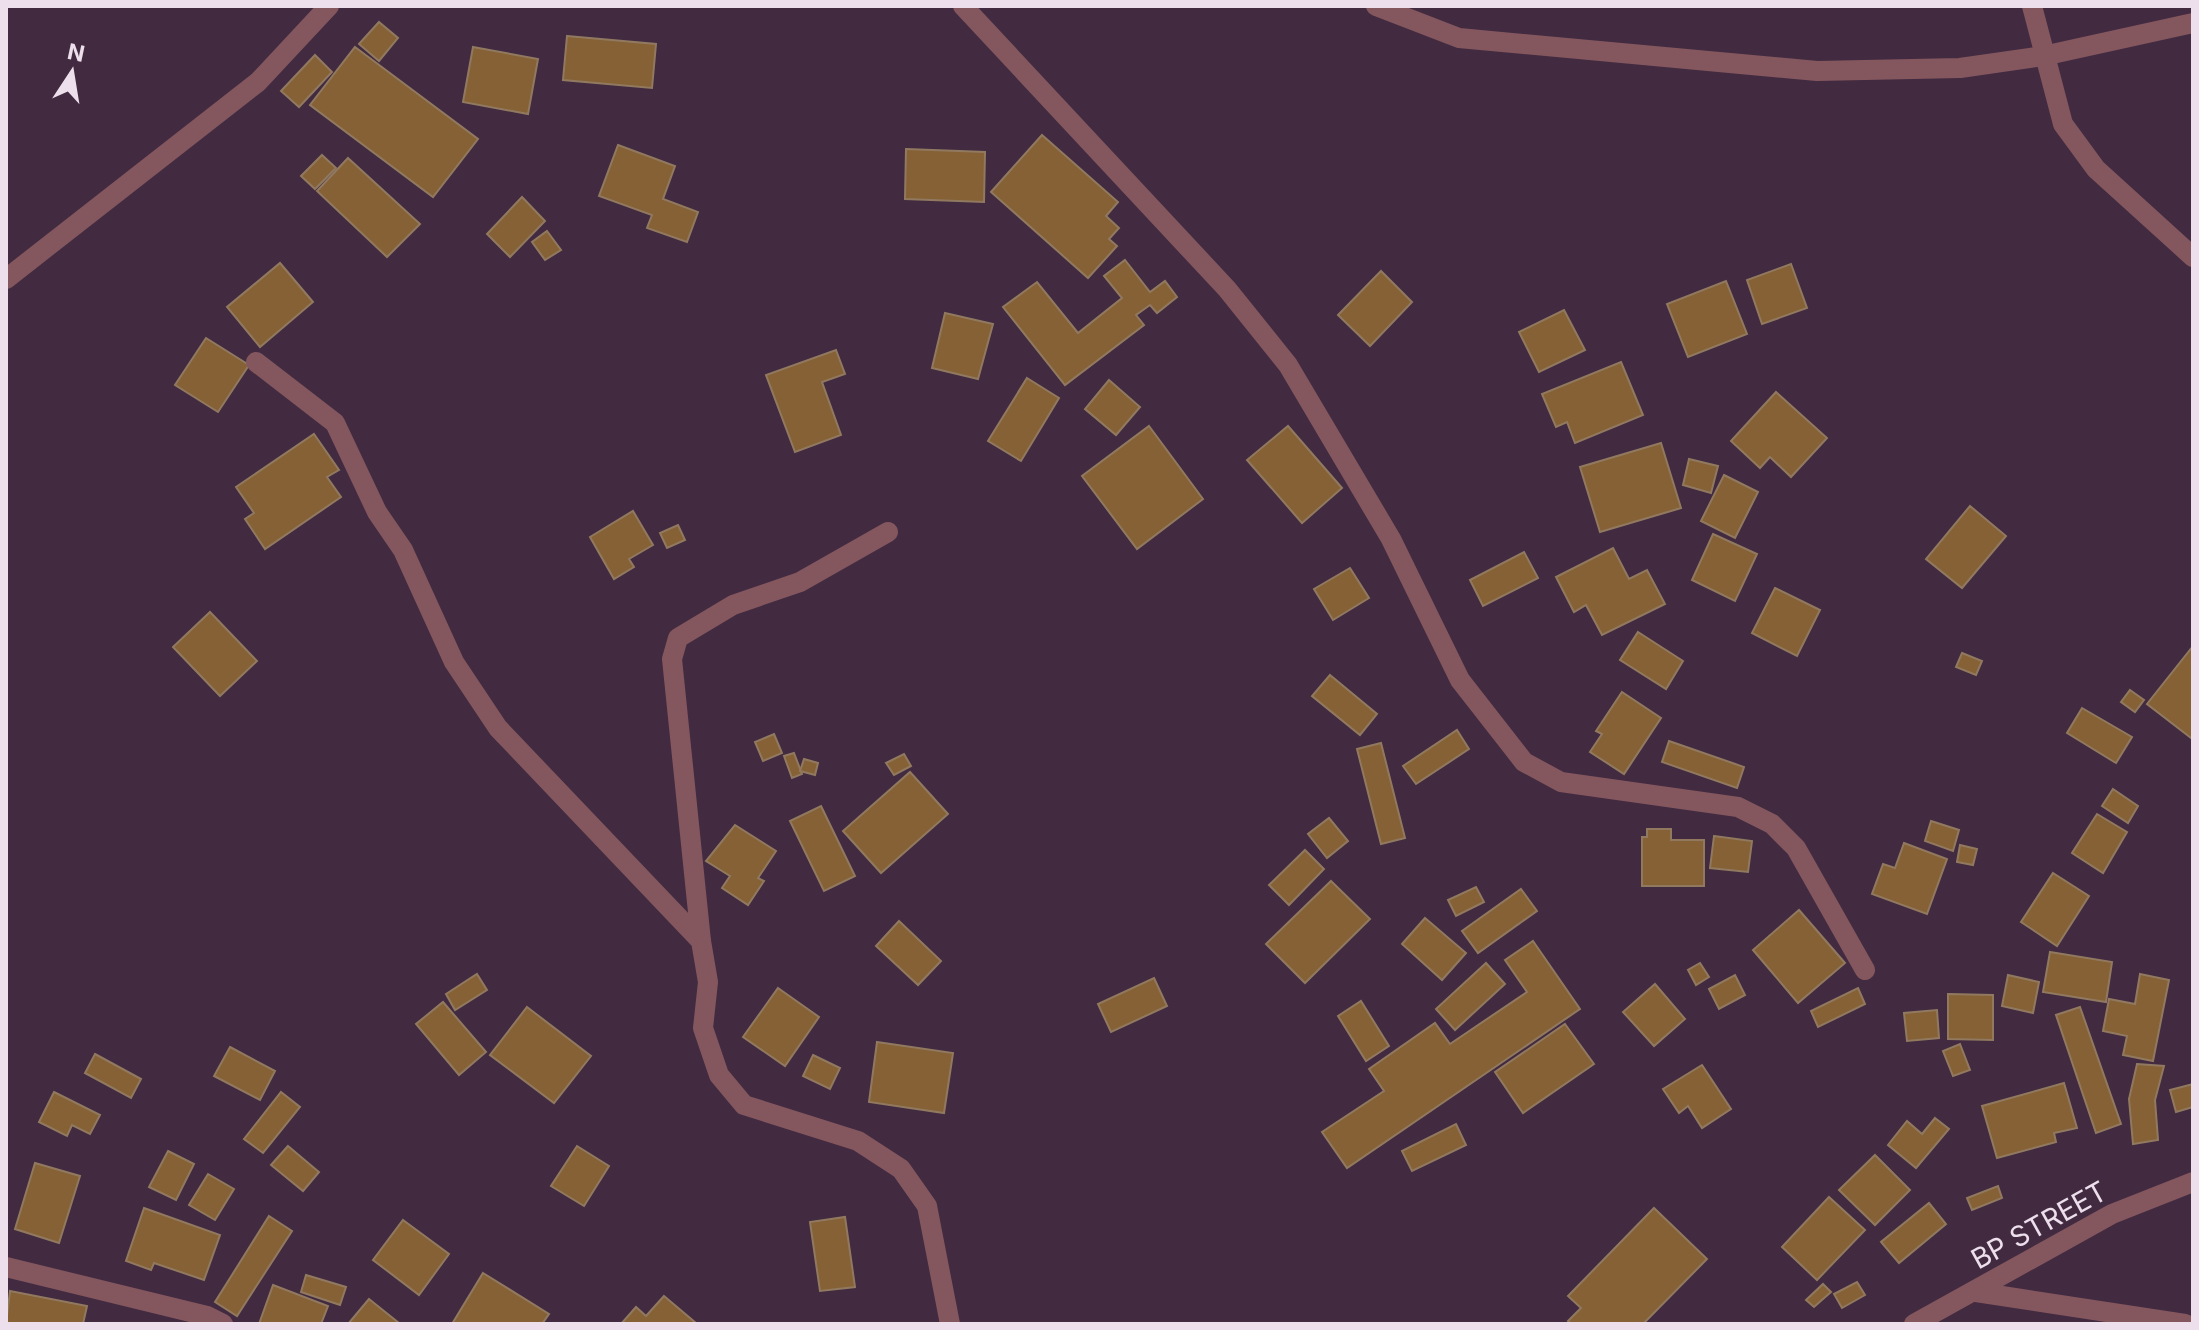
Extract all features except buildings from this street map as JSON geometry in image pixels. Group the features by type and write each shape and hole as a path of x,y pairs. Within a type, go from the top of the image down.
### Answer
{"street":[{"path":"6,279 258,82 329,6"},
{"path":"963,6 1227,289 1288,365 1391,539 1460,680 1524,762 1561,782 1738,807 1772,824 1796,848 1865,970"},
{"path":"1376,6 1459,38 1817,71 1960,68 2043,56 2193,23"},
{"path":"2032,6 2063,124 2096,169 2193,257"},
{"path":"256,362 335,423 377,512 403,550 454,662 498,728 701,941"},
{"path":"888,532 800,582 733,605 678,638 672,659 701,941 708,982 703,1028 719,1075 744,1105 858,1141 901,1169 927,1206 950,1324"},
{"name":"BP STREET","path":"1914,1324 2112,1214 2193,1182"},
{"path":"6,1267 207,1316 223,1324"},
{"path":"1976,1292 2185,1324"}]}
